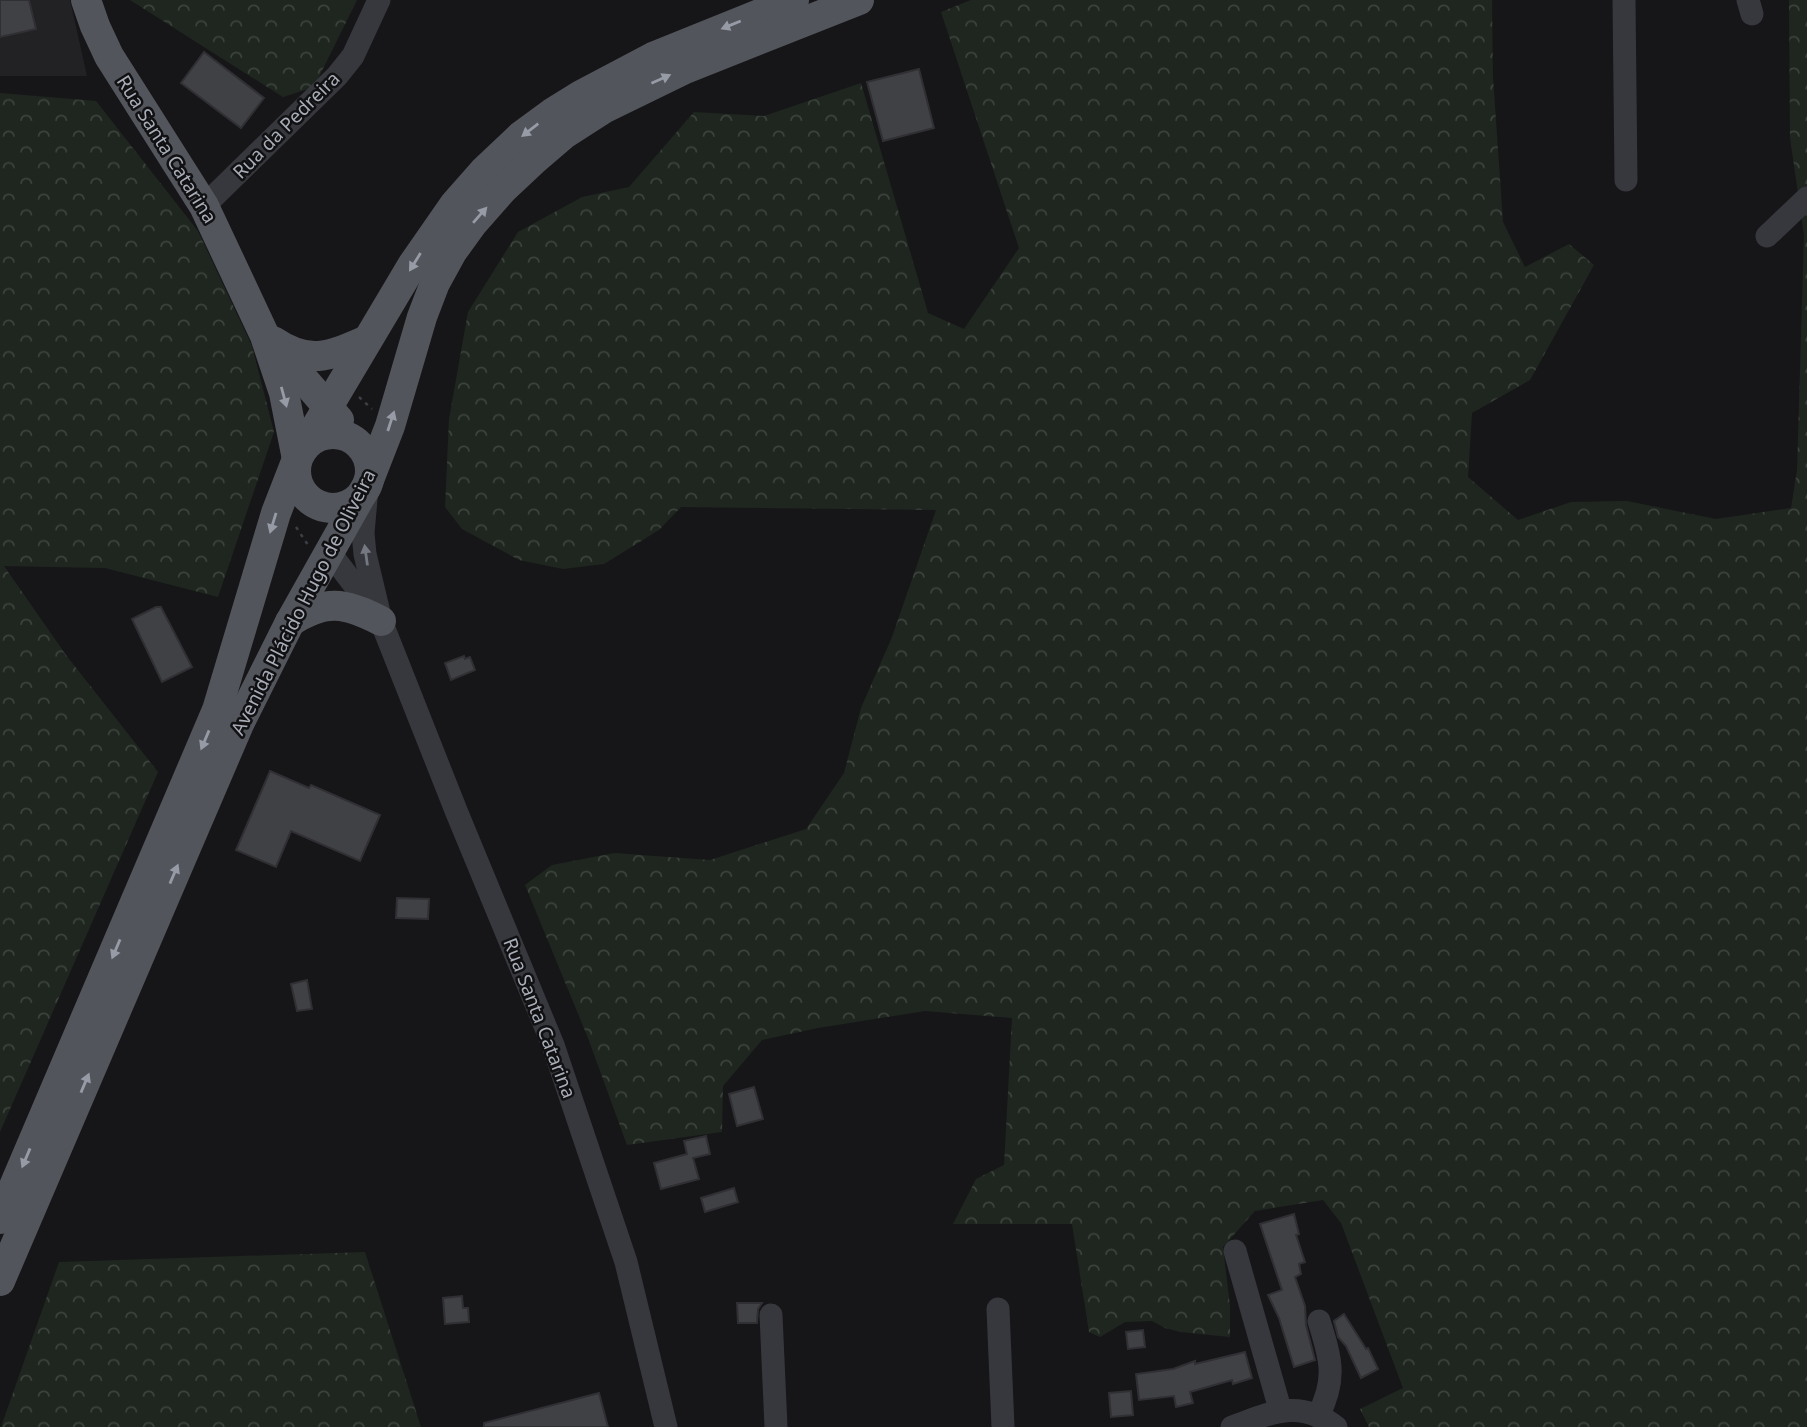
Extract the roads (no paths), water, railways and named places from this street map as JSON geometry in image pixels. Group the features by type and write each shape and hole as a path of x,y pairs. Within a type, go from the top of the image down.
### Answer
{"main road":[{"name":"Rua Santa Catarina","path":"86,0 109,56 204,206 265,336 284,393 297,459"},
{"name":"Avenida Plácido Hugo de Oliveira","path":"0,1219 217,710 276,513 297,459 413,264 454,205 484,171 522,135 552,113 618,74 664,52 794,0"},
{"name":"Avenida Plácido Hugo de Oliveira","path":"0,1281 239,724 290,622 367,485 390,426 422,317 435,283 452,251 503,189 563,135 614,102 685,69 859,0"},
{"name":"Rua Santa Catarina","path":"265,336 361,446"},
{"path":"265,336 287,351 312,356 329,356 367,340"},
{"path":"330,434 352,439 361,446 370,465 367,485 353,502 343,507 331,508 310,501 303,492 296,471 297,459 310,442 330,434"},
{"name":"Rua Santa Catarina","path":"303,492 330,554"},
{"path":"290,622 308,610 323,605 348,606 381,621"}],"street":[{"name":"Rua da Pedreira","path":"204,206 337,76 353,55 379,0"},
{"path":"1625,0 1626,180"},
{"path":"1767,236 1807,198"},
{"name":"Rua Santa Catarina","path":"367,485 363,533 365,554 381,621 553,1045 626,1262 666,1427"},
{"name":"Rua Santa Catarina","path":"330,554 381,621"},
{"path":"1235,1251 1280,1409"},
{"path":"998,1310 1003,1427"},
{"path":"771,1315 776,1427"},
{"path":"1233,1427 1280,1409 1301,1411 1327,1422 1331,1358 1319,1321"}]}
